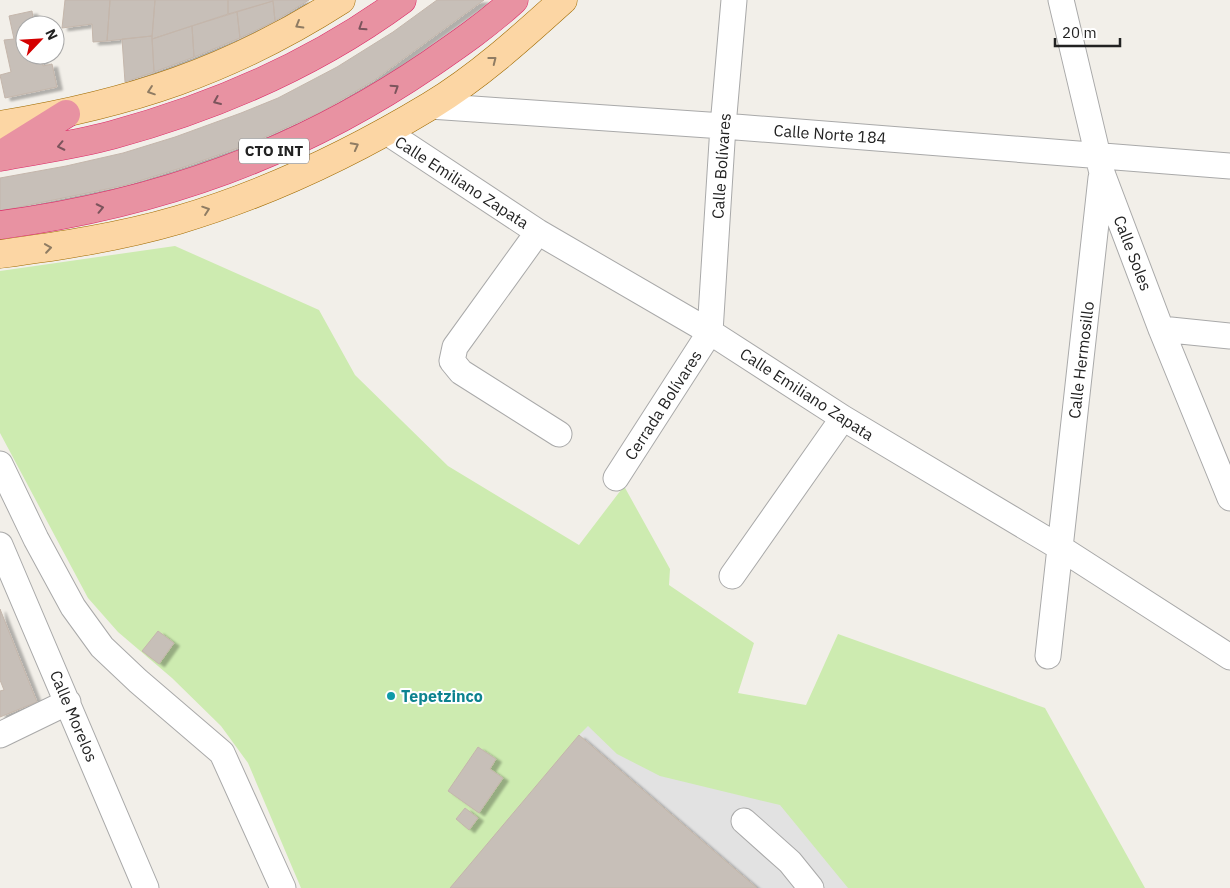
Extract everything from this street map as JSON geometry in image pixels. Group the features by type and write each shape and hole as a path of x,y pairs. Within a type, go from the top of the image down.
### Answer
{"highway":[{"path":"0,156 109,136 210,104 299,63 351,34 402,0"},
{"name":"CTO INT","path":"0,225 47,219 159,194 219,173 281,148 340,119 393,89 451,50 514,0"},
{"path":"0,156 66,114"}],"main road":[{"path":"0,125 66,114 128,99 197,75 267,43 341,0"},
{"name":"CTO INT","path":"0,254 103,238 179,219 280,182 322,163 430,106 523,36 563,0"}],"street":[{"name":"Calle Bolívares","path":"710,332 723,126 734,0"},
{"name":"Calle Soles","path":"1061,0 1100,164 1162,330 1230,498"},
{"name":"Calle Norte 184","path":"430,106 723,126 1100,164 1230,166"},
{"name":"Calle Emiliano Zapata","path":"385,131 538,232 710,332 843,418 1059,547 1230,657"},
{"name":"Calle Hermosillo","path":"1048,656 1100,164"},
{"path":"538,232 455,347 452,361 461,372 559,434"},
{"path":"1162,330 1230,336"},
{"name":"Cerrada Bolívares","path":"616,478 710,332"},
{"path":"732,576 843,418"},
{"path":"0,464 36,539 73,607 102,647 144,687 222,753 283,888"},
{"name":"Calle Morelos","path":"0,545 146,888"},
{"path":"0,735 68,702"},
{"path":"744,821 790,862 812,888"}],"green space":[{"path":"175,246 319,310 355,375 448,466 579,545 624,486 670,569 669,585 754,643 738,693 806,705 838,634 1045,708 1145,888 301,888 248,763 221,726 172,678 118,632 88,598 0,433 0,271"}],"shaded area":[{"path":"588,726 617,754 660,776 780,805 848,888 757,888 579,735"}],"building":[{"path":"65,0 110,0 107,41 93,42 92,24 65,28 65,15 63,15"},
{"path":"110,0 155,0 152,36 107,41"},
{"path":"155,0 228,0 228,14 152,39"},
{"path":"228,0 273,0 273,1 228,14"},
{"path":"273,0 309,0 275,21"},
{"path":"437,0 484,0 373,81 321,112 252,143 126,185 0,211 0,178 123,153 175,137 278,98 337,67 393,32"},
{"path":"273,1 275,21 240,38 237,12"},
{"path":"32,11 33,15 15,15 15,65 52,65 57,87 5,98 0,75 11,72 4,40 14,39 9,16"},
{"path":"237,12 240,38 194,57 192,26"},
{"path":"192,26 194,57 154,72 152,39"},
{"path":"152,36 154,72 125,82 122,39"},
{"path":"0,609 37,702 0,717 0,691 4,690 0,680"},
{"path":"158,631 174,643 159,664 142,651"},
{"path":"579,735 757,888 450,888"},
{"path":"478,747 496,759 490,769 503,778 479,813 448,791"},
{"path":"465,808 478,818 469,830 456,819"}],"place":[{"name":"Tepetzinco","path":"391,696"}]}
